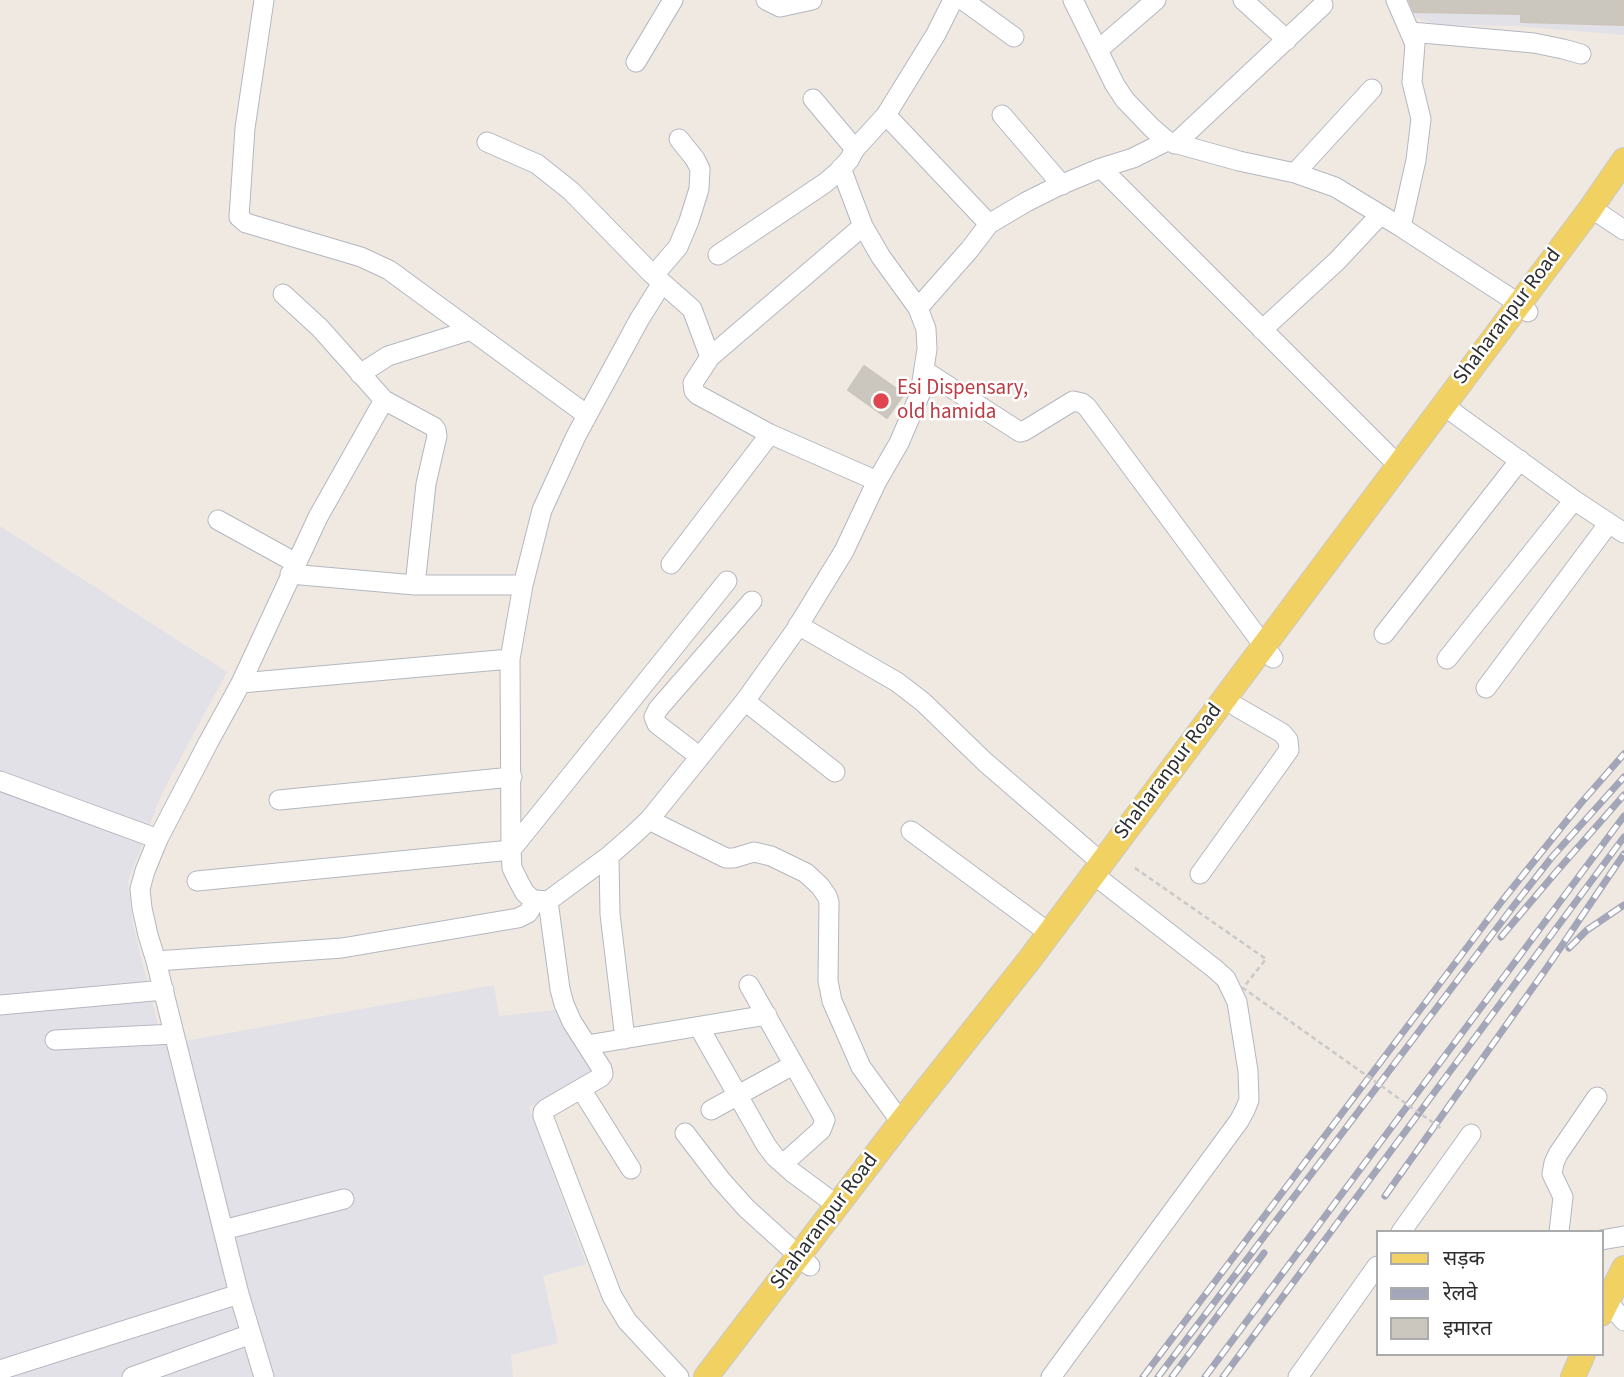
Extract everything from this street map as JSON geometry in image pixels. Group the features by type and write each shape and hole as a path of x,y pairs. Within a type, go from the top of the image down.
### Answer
{"main road":[{"name":"Shaharanpur Road","path":"1596,211 1624,160"},
{"name":"Shaharanpur Road","path":"706,1377 805,1261 838,1206 1049,933 1237,707 1268,651 1398,465 1596,211 1624,183"},
{"name":"Shaharanpur Road","path":"724,1377 805,1261 1268,651 1454,413 1523,308"},
{"path":"1604,1308 1624,1268"},
{"path":"1573,1377 1582,1356"}],"street":[{"path":"264,0 245,128 239,217 246,223 361,257 389,270 587,415"},
{"path":"636,62 673,0"},
{"path":"766,0 780,7 812,0"},
{"path":"718,255 825,183 841,168 886,115 936,34 953,0"},
{"path":"962,0 1014,37"},
{"path":"1073,0 1125,100 1152,128 1171,142 1295,173 1335,187 1523,308"},
{"path":"1098,50 1156,0"},
{"path":"1243,0 1287,40"},
{"path":"1396,0 1415,44 1412,82 1422,119 1401,227"},
{"path":"918,307 989,224 1062,185 1171,142 1323,5"},
{"path":"1411,32 1534,43 1581,54"},
{"path":"1295,173 1372,89"},
{"path":"813,99 855,149"},
{"path":"886,115 989,224"},
{"path":"1002,115 1062,185"},
{"path":"542,900 532,899 525,892 512,868 510,659 523,585 542,510 576,436 690,221 699,189 700,169 679,139"},
{"path":"487,142 537,164 571,191 658,279 692,309 710,357"},
{"path":"156,961 342,948 518,918 609,856 649,820 745,701 798,625 844,551 920,394 925,371 926,329 918,307 881,257 863,226 841,168"},
{"path":"1101,168 1398,465"},
{"path":"1596,211 1624,230"},
{"path":"1262,330 1337,261 1380,215"},
{"path":"863,226 710,357 693,383 694,391 698,395 770,433 877,481"},
{"path":"283,294 320,328 384,400 434,427 437,433 426,484 415,585"},
{"path":"360,374 388,356 471,330"},
{"path":"925,371 1020,432 1073,401 1087,407 1268,651"},
{"path":"264,1377 239,1294 142,908 141,889 158,839 241,683 318,517 384,400"},
{"path":"1454,413 1616,528 1486,688"},
{"path":"671,564 770,433"},
{"path":"1384,634 1520,460"},
{"path":"1447,659 1574,500"},
{"path":"218,520 293,569 415,585 523,585"},
{"path":"197,881 511,850 727,581"},
{"path":"700,757 657,724 654,717 658,709 752,601"},
{"path":"798,625 897,682 923,702 1099,873 1216,969 1226,979 1237,1002 1248,1071 1249,1100 1245,1110 1051,1377"},
{"path":"241,683 510,659"},
{"path":"745,701 835,772"},
{"path":"1200,874 1289,750 1288,740 1282,733 1237,707"},
{"path":"279,800 512,777"},
{"path":"0,781 158,839"},
{"path":"649,820 726,858 754,852 771,856 806,873 820,886 829,902 828,981 832,1001 861,1067 901,1122"},
{"path":"911,831 1049,933"},
{"path":"609,856 610,914 625,1039"},
{"path":"542,900 560,989 568,1013 603,1074 546,1109 543,1116 612,1296 627,1321 679,1377"},
{"path":"749,985 825,1123 821,1130 783,1164"},
{"path":"0,1005 163,990"},
{"path":"587,1045 767,1016"},
{"path":"699,1027 765,1145 783,1164 838,1206"},
{"path":"55,1040 174,1034"},
{"path":"711,1110 793,1065"},
{"path":"581,1089 631,1169"},
{"path":"1559,1230 1563,1196 1552,1174 1554,1163 1597,1097"},
{"path":"685,1133 746,1208 805,1261"},
{"path":"1402,1230 1471,1134"},
{"path":"223,1230 344,1199"},
{"path":"1603,1240 1624,1236"},
{"path":"1298,1377 1371,1282"},
{"path":"0,1370 239,1294"},
{"path":"1604,1308 1624,1321"},
{"path":"132,1377 251,1334"}],"path":[{"path":"1135,868 1266,959 1243,988 1442,1129"}],"shaded area":[{"path":"1402,0 1624,0 1624,35 1515,26 1438,25 1411,16"},
{"path":"0,526 227,672 163,791 128,881 133,925 163,1045 494,985 499,1016 555,1010 596,1074 529,1107 586,1264 543,1276 558,1343 511,1355 513,1377 0,1377"}],"building":[{"path":"1409,0 1624,0 1624,25 1521,22 1521,14 1414,12"},
{"path":"864,366 904,394 887,418 848,390"}],"railway":[{"path":"1143,1377 1502,901 1624,754"},
{"path":"1158,1377 1512,908 1552,857 1624,777"},
{"path":"1501,937 1624,795"},
{"path":"1205,1377 1624,816"},
{"path":"1223,1377 1624,837"},
{"path":"1385,1196 1624,854"},
{"path":"1569,948 1587,930 1624,905"},
{"path":"1172,1377 1264,1253"}],"place":[{"name":"Esi Dispensary, old hamida","path":"881,401"}]}
